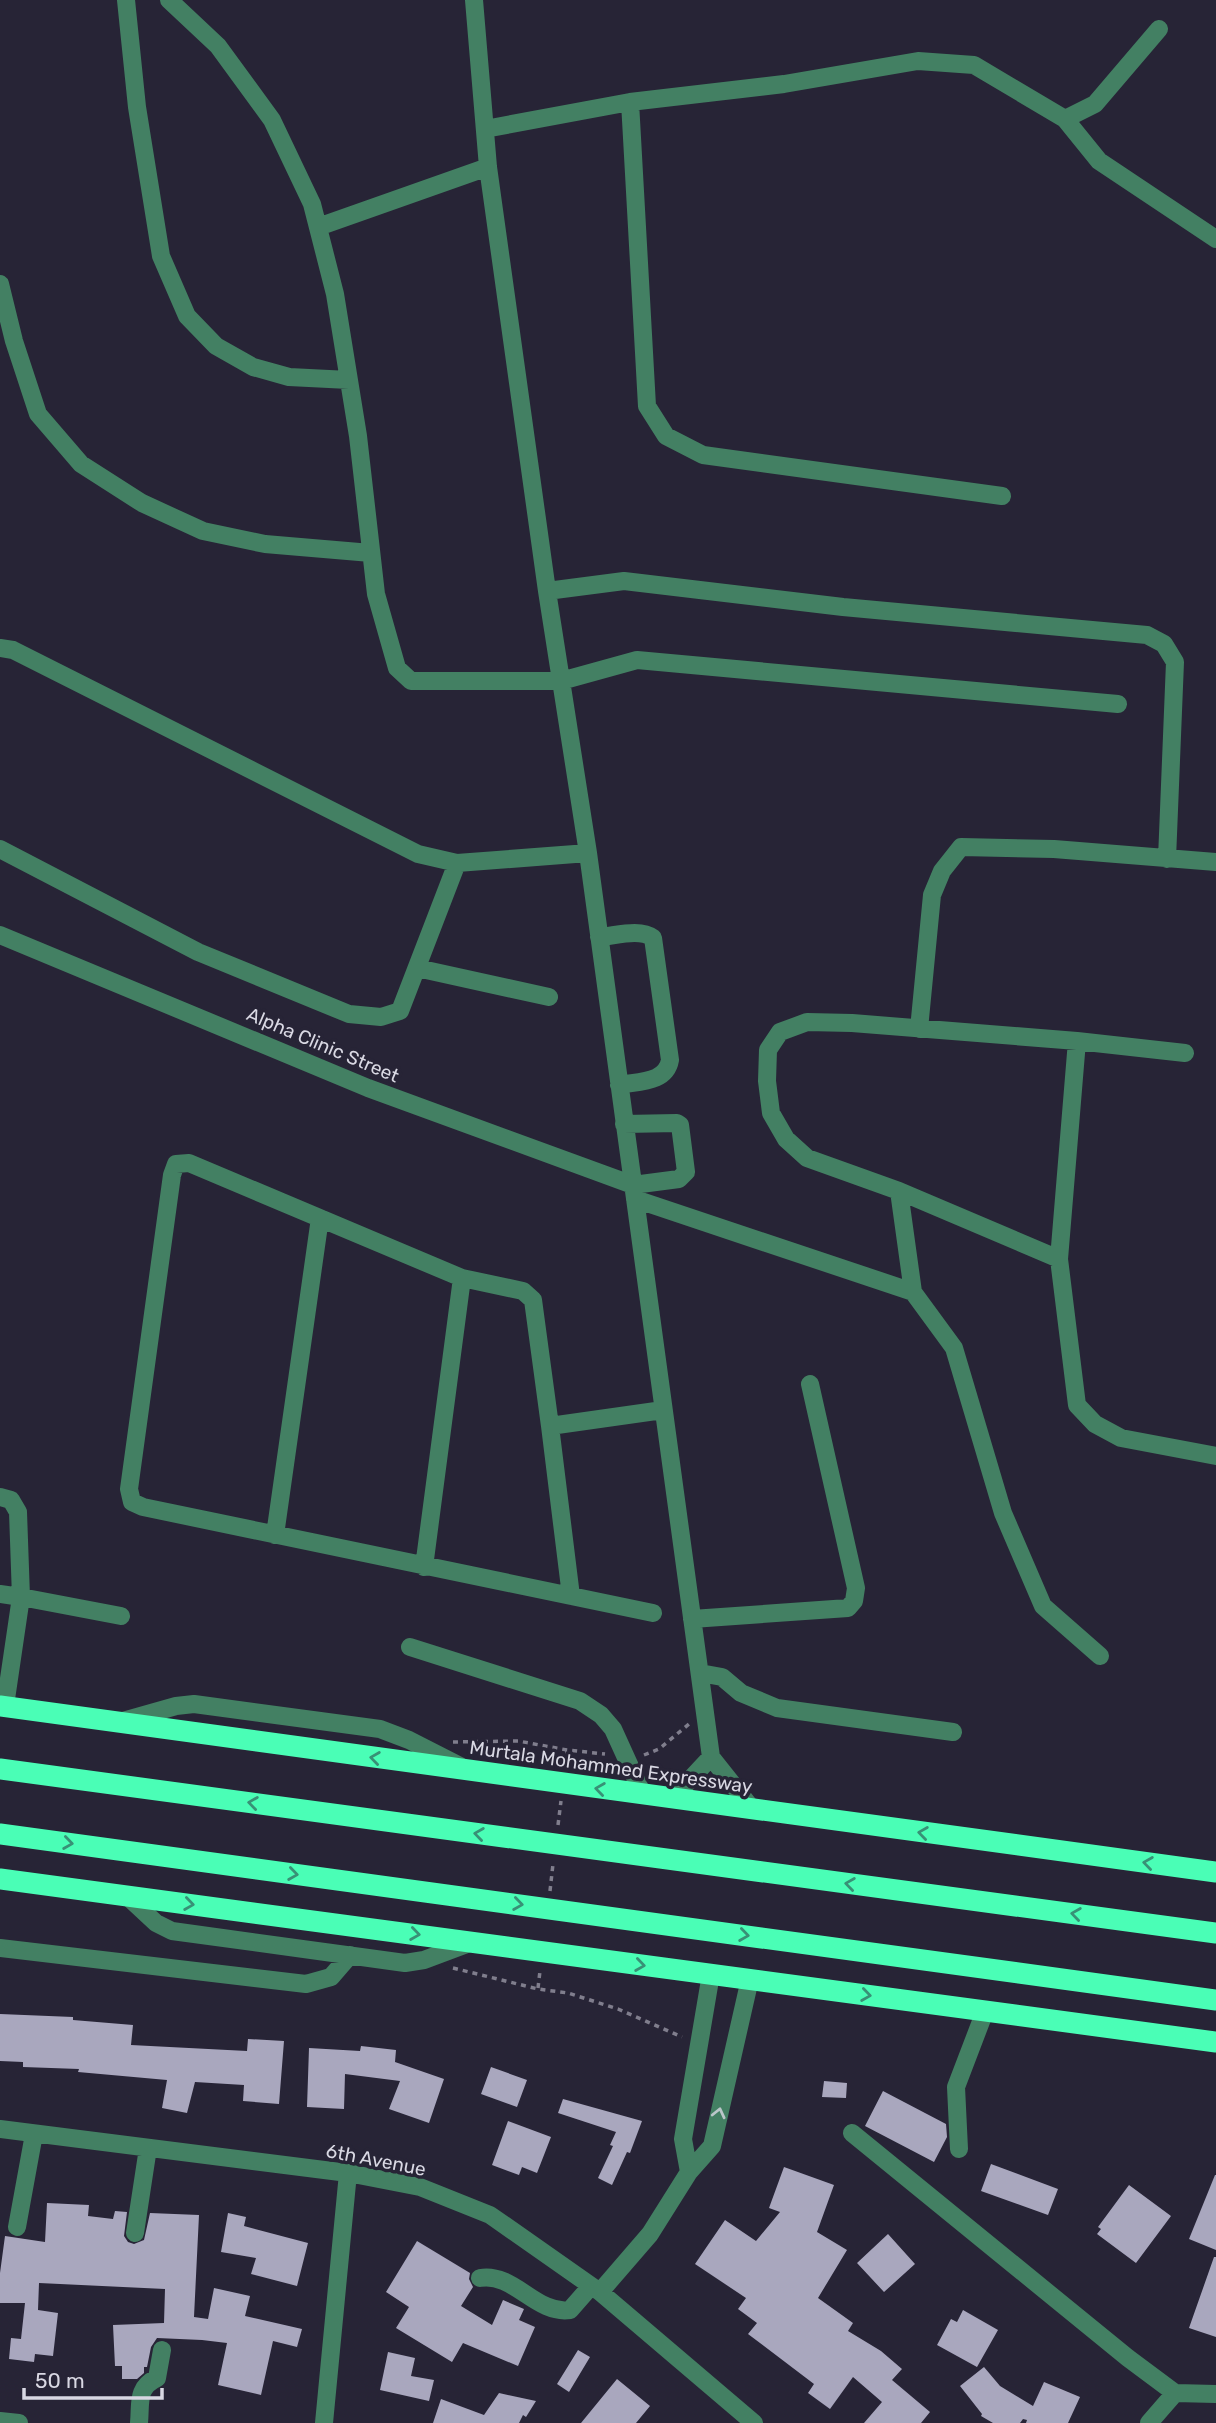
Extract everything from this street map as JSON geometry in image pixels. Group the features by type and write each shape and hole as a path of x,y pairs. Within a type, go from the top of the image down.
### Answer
{"highway":[{"name":"Murtala Mohammed Expressway","path":"3,1706 1216,1872"},
{"path":"0,1769 1216,1933"},
{"path":"0,1834 1216,2000"},
{"path":"0,1879 1216,2042"}],"street":[{"path":"126,0 137,107 161,256 187,316 216,346 253,367 289,377 349,380"},
{"path":"169,0 218,46 272,120 312,204 335,294 358,436 376,594 397,668 411,681 561,681 637,660 1118,704"},
{"path":"474,0 488,167 547,591 588,853 711,1757 753,1810"},
{"path":"1065,119 1095,104 1159,29"},
{"path":"485,129 630,102 784,84 918,61 974,65 1065,119 1099,161 1216,239"},
{"path":"630,102 647,407 666,436 703,455 1002,496"},
{"path":"318,227 488,167"},
{"path":"0,284 14,341 38,414 81,464 142,503 203,531 265,544 371,553"},
{"path":"547,591 624,581 843,607 1147,635 1164,644 1175,662 1167,859"},
{"path":"0,648 13,650 418,854 457,863 588,853"},
{"path":"919,1029 932,895 942,871 961,846 1054,849 1216,862"},
{"path":"0,849 198,952 349,1014 381,1017 400,1011 457,863"},
{"path":"599,937 640,933 649,934 653,938 670,1060 668,1069 662,1076 619,1085"},
{"name":"Alpha Clinic Street","path":"0,934 368,1088 634,1192 913,1292"},
{"path":"417,968 549,997"},
{"path":"1059,1259 898,1191 807,1158 786,1139 771,1113 767,1081 768,1051 780,1032 807,1022 852,1023 1077,1041 1185,1053"},
{"path":"1077,1041 1059,1259 1077,1405 1095,1424 1121,1438 1216,1456"},
{"path":"625,1124 680,1125 686,1172 684,1176 634,1192"},
{"path":"571,1596 533,1300 523,1291 462,1278 189,1163 176,1164 172,1175 129,1489 132,1502 143,1507 424,1567 653,1613"},
{"path":"898,1191 913,1292 954,1348 1003,1513 1043,1606 1100,1656"},
{"path":"275,1535 320,1218"},
{"path":"424,1567 462,1278"},
{"path":"692,1619 848,1608 854,1601 856,1588 810,1384"},
{"path":"550,1426 663,1410"},
{"path":"0,1497 11,1500 18,1512 21,1597 3,1706"},
{"path":"0,1594 121,1616"},
{"path":"410,1647 580,1701 601,1715 613,1730 643,1795"},
{"path":"700,1673 722,1677 741,1693 777,1708 953,1732"},
{"path":"119,1722 176,1706 194,1704 380,1729 409,1740 468,1771"},
{"path":"672,1799 711,1757"},
{"path":"127,1896 156,1923 173,1931 405,1963 424,1960 472,1942"},
{"path":"0,1948 306,1984 331,1977 350,1955"},
{"path":"689,2172 683,2139 711,1974"},
{"path":"480,2278 491,2276 552,2309 562,2312 570,2310 596,2289 650,2234 689,2172 712,2146 750,1979"},
{"path":"960,2149 956,2087 985,2011"},
{"name":"6th Avenue","path":"0,2129 348,2173 420,2187 490,2215 596,2289 754,2423"},
{"path":"852,2133 1175,2393 1216,2394"},
{"path":"17,2227 34,2134"},
{"path":"135,2233 148,2148"},
{"path":"324,2423 348,2173"},
{"path":"139,2423 141,2390 145,2384 157,2378 162,2350"},
{"path":"1149,2423 1175,2393"},
{"path":"0,2421 19,2423"}],"path":[{"path":"445,1741 518,1741 568,1750 625,1756 642,1755 659,1749 705,1713"},
{"path":"564,1777 568,1750"},
{"path":"558,1830 563,1790"},
{"path":"550,1896 554,1856"},
{"path":"538,1989 541,1962"},
{"path":"489,1977 568,1993 618,2009 699,2045"}],"building":[{"path":"0,2014 73,2017 73,2020 133,2025 131,2045 247,2051 248,2039 284,2041 279,2104 243,2101 244,2085 195,2082 187,2113 162,2108 167,2080 78,2072 79,2069 23,2067 23,2062 0,2061"},
{"path":"361,2046 396,2050 395,2062 444,2079 429,2123 389,2109 400,2081 345,2074 344,2109 307,2107 309,2048 360,2051"},
{"path":"491,2067 527,2080 517,2107 481,2094"},
{"path":"824,2081 847,2083 846,2098 822,2097"},
{"path":"883,2091 946,2124 947,2137 934,2162 865,2126"},
{"path":"563,2099 642,2121 630,2153 627,2152 612,2185 598,2178 613,2146 610,2145 616,2132 558,2113"},
{"path":"508,2121 551,2137 537,2173 522,2167 519,2175 492,2165"},
{"path":"991,2164 1058,2189 1048,2215 981,2191"},
{"path":"784,2167 834,2185 817,2232 847,2250 818,2298 853,2323 848,2331 881,2351 902,2369 892,2380 930,2412 921,2423 864,2423 882,2402 853,2377 830,2409 808,2393 814,2384 748,2334 757,2323 738,2309 746,2298 695,2264 725,2220 756,2241 780,2212 769,2208"},
{"path":"1216,2175 1216,2250 1189,2239"},
{"path":"1129,2185 1171,2216 1136,2263 1097,2234 1101,2229 1098,2227"},
{"path":"47,2203 89,2205 88,2216 113,2219 115,2211 127,2212 124,2236 128,2242 134,2244 144,2240 150,2213 199,2215 194,2317 208,2319 214,2288 250,2296 245,2316 302,2329 297,2347 273,2341 261,2395 218,2385 227,2343 202,2340 157,2338 151,2347 144,2373 137,2379 122,2379 122,2366 115,2366 113,2325 164,2323 165,2289 39,2283 38,2310 58,2313 53,2356 35,2354 34,2362 9,2359 11,2338 21,2339 25,2303 0,2303 0,2273 5,2236 45,2242"},
{"path":"228,2213 246,2217 244,2226 308,2243 297,2286 251,2274 256,2258 221,2252"},
{"path":"888,2234 915,2264 884,2292 857,2263"},
{"path":"417,2241 470,2273 469,2279 473,2287 461,2306 492,2325 503,2300 524,2309 519,2320 535,2327 518,2366 463,2343 452,2362 396,2328 409,2307 386,2292"},
{"path":"1216,2257 1216,2337 1189,2328"},
{"path":"963,2310 998,2330 977,2367 937,2345 951,2319 957,2322"},
{"path":"578,2350 590,2357 569,2392 557,2384"},
{"path":"388,2352 415,2358 411,2376 434,2380 429,2401 380,2390"},
{"path":"984,2367 1000,2386 1033,2406 1044,2382 1080,2397 1068,2423 1026,2423 1027,2420 1023,2419 1020,2423 993,2423 981,2416 960,2386"},
{"path":"617,2379 650,2406 636,2423 581,2423"},
{"path":"499,2393 536,2401 519,2423 433,2423 441,2399 484,2415"}]}
